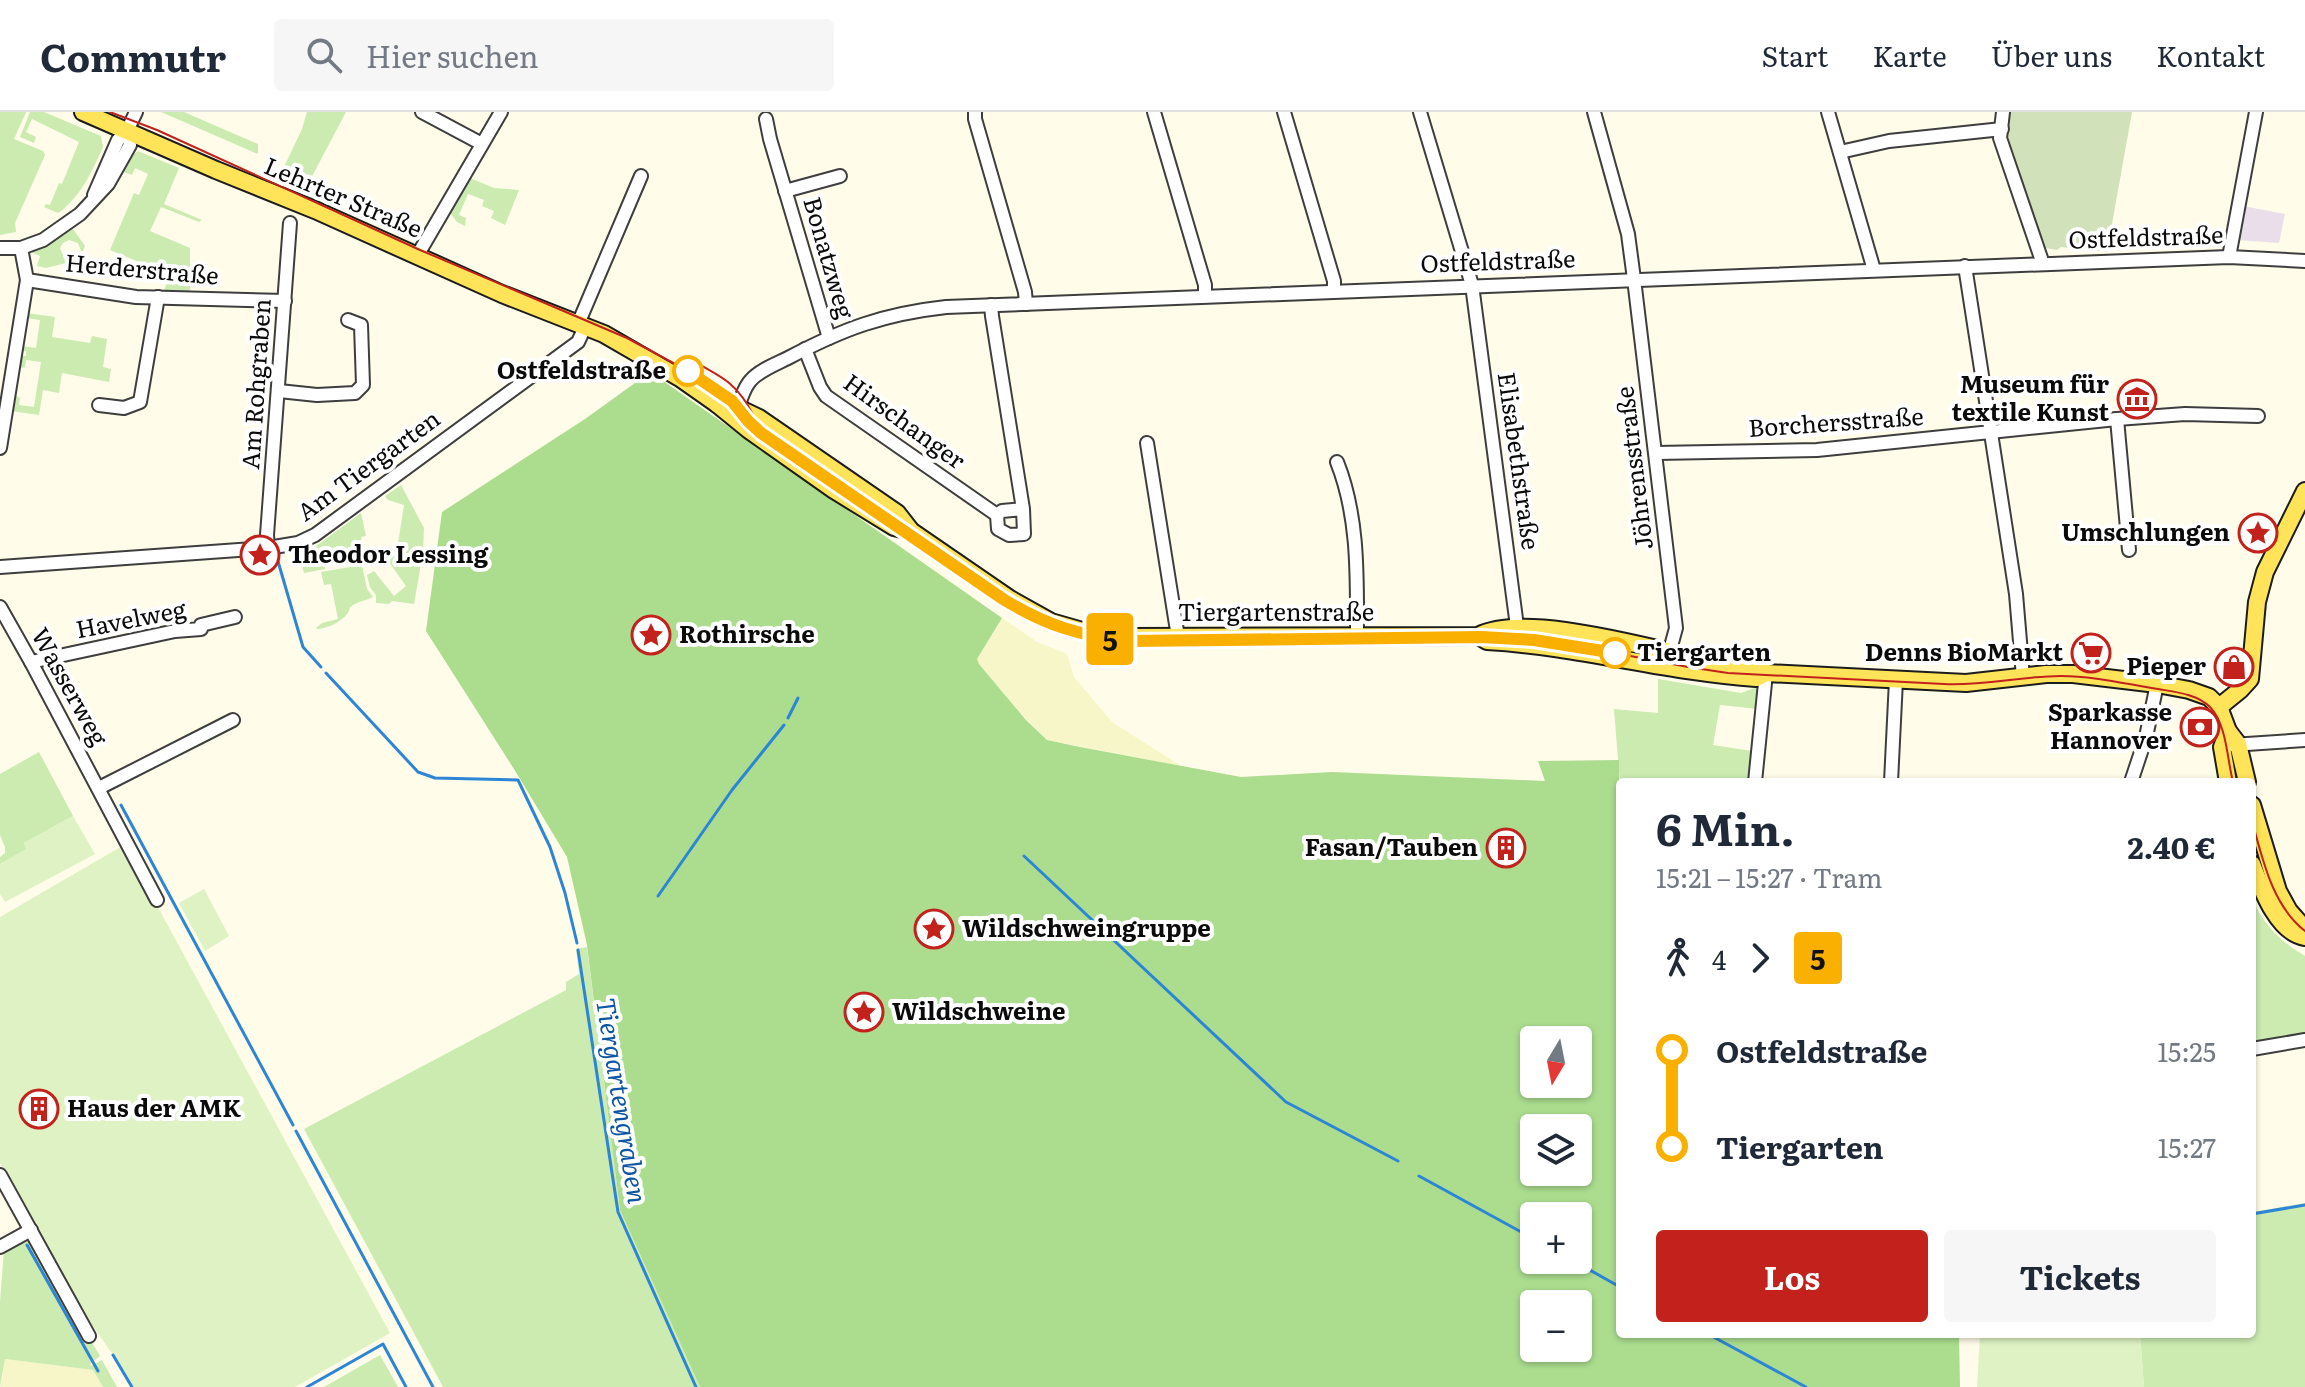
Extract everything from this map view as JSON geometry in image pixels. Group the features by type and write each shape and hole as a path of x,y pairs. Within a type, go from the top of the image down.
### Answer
{"main road":[{"name":"Lehrter Straße","path":"83,112 315,210 502,294 582,325"},
{"name":"Tiergartenstraße","path":"582,325 604,334 735,412 834,490 894,527 911,531 1010,599 1051,622 1106,636 1478,636 1487,631 1728,676 1756,678 1766,673 1966,683 2073,674 2157,684 2203,694 2219,707"},
{"path":"2245,778 2229,741 2219,707 2250,679 2256,610 2265,572 2305,491"},
{"name":"Tiergartenstraße","path":"1518,636 1536,628 1588,635 1720,663 1758,666 1766,673"},
{"path":"2228,778 2229,741"},
{"path":"2256,819 2277,890 2289,911 2305,929"},
{"path":"2256,875 2274,912 2297,936 2305,937"}],"street":[{"path":"0,248 21,248 43,240 80,214 108,184 130,145 127,131 136,112"},
{"path":"422,112 482,144"},
{"path":"417,256 501,112"},
{"path":"975,112 1026,304"},
{"path":"1154,112 1205,285 1205,296"},
{"path":"1284,112 1334,281 1334,291"},
{"name":"Elisabethstraße","path":"1420,112 1472,285 1518,636"},
{"name":"Jöhrensstraße","path":"1594,112 1628,234 1676,628 1670,650"},
{"path":"1828,112 1874,270"},
{"path":"2003,112 2000,138 2043,264"},
{"path":"2229,257 2256,112"},
{"name":"Bonatzweg","path":"766,119 829,338"},
{"path":"1840,152 1889,141 2002,129"},
{"name":"Am Tiergarten","path":"0,567 268,548 298,543 315,535 578,342 641,176"},
{"name":"Bonatzweg","path":"785,191 840,176"},
{"name":"Am Rohgraben","path":"268,548 290,223"},
{"path":"0,448 27,280 21,248"},
{"name":"Ostfeldstraße","path":"735,412 751,380 764,370 868,321 906,311 1965,266 2229,257 2305,261"},
{"path":"1965,266 1993,431 2016,594 2023,677"},
{"name":"Herderstraße","path":"27,280 107,293 285,301"},
{"path":"99,405 124,408 140,402 158,297"},
{"path":"991,305 1023,509 1002,511 997,515"},
{"path":"279,391 317,395 355,393 363,385 361,325 348,320"},
{"name":"Hirschanger","path":"805,349 826,396 997,515 998,529 1009,535 1024,534 1023,509"},
{"name":"Borchersstraße","path":"1656,453 1817,450 2117,419 2185,414 2258,416"},
{"path":"2117,419 2129,550"},
{"path":"1147,443 1178,637"},
{"path":"1337,462 1347,489 1353,528 1357,636"},
{"name":"Wasserweg","path":"0,607 157,900"},
{"name":"Havelweg","path":"31,662 175,631 201,629 201,625 235,617"},
{"path":"1755,778 1766,673"},
{"path":"1891,778 1896,680"},
{"path":"2132,778 2146,737 2157,684"},
{"path":"99,788 233,720"},
{"path":"2229,741 2305,740"},
{"path":"2256,1048 2305,1040"},
{"path":"0,1175 89,1336"},
{"path":"0,1247 31,1230"}],"shaded area":[{"path":"2243,206 2285,214 2279,243 2236,240"}],"green space":[{"path":"0,112 26,112 14,139 43,151 45,155 15,223 16,232 0,235"},
{"path":"30,112 44,112 101,136 103,147 90,174 73,199 58,213 44,207 50,205 59,183 62,184 79,142 32,119 26,132 36,137 34,143 20,137"},
{"path":"161,112 184,112 258,144 258,154"},
{"path":"307,112 346,112 309,182 295,165 292,170 284,167"},
{"path":"2007,112 2132,112 2107,252 2061,247 2057,250 2042,245 2043,240 2038,235 2005,141"},
{"path":"138,151 179,168 164,204 202,220 199,222 161,207 150,231 190,248 190,291 164,290 168,281 175,284 180,271 160,261 156,269 110,250 134,193 139,195 148,174 135,168 132,175 124,172"},
{"path":"470,178 494,188 519,190 505,225 491,218 494,211 482,206 484,200 468,194 459,215 466,218 465,226 450,213"},
{"path":"73,229 85,246 83,251 78,243 69,240 60,248 66,263 46,268 37,266 40,256 31,252"},
{"path":"27,313 55,317 52,337 90,343 92,336 107,339 103,367 111,369 109,382 62,373 59,393 43,390 39,415 11,411 13,394 20,398 19,405 34,407 41,362 26,360 25,367 18,369 20,355 26,356 26,351 20,352 21,346 36,348 40,320 26,318"},
{"path":"653,370 666,383 1002,618 977,659 1026,720 1047,740 1241,777 1332,772 1545,781 1538,761 1619,760 1619,778 1616,778 1616,1338 1959,1338 1960,1387 700,1387 620,1210 587,945 567,857 426,631 442,512 585,419"},
{"path":"401,485 424,528 414,604 392,601 389,604 376,603 376,595 367,575 374,571 394,596 406,586 386,558 396,556 404,505 385,496"},
{"path":"361,513 366,536 361,537 362,545 324,554 325,569 304,573 298,552 316,546"},
{"path":"362,565 367,589 373,597 351,607 334,624 316,628 338,619 331,584 324,585 321,572"},
{"path":"1002,618 1037,642 1067,654 1074,677 1112,722 1181,766 1047,740 977,659"},
{"path":"1658,679 1741,693 1760,686 1758,709 1720,705 1713,745 1752,751 1749,778 1620,778 1614,709 1658,713"},
{"path":"39,752 73,816 24,843 27,849 0,864 5,847 0,835 0,774"},
{"path":"73,816 95,854 5,902 0,894 0,864 26,849 24,843"},
{"path":"124,845 390,1333 295,1387 132,1387 79,1306 0,1163 0,917"},
{"path":"204,889 229,936 205,951 179,903"},
{"path":"2256,905 2273,931 2305,956 2305,1035 2256,1043"},
{"path":"587,947 620,1210 700,1387 443,1387 304,1129 566,990 566,982 579,974 576,949"},
{"path":"2305,1203 2305,1387 2144,1387 2140,1338 2256,1338 2256,1211"},
{"path":"25,1239 31,1240 100,1356 91,1366 102,1360 117,1387 103,1387 93,1370 5,1359 0,1387 0,1302 4,1250"},
{"path":"1980,1338 2140,1338 2144,1387 1977,1387"},
{"path":"380,1355 398,1387 324,1387"},
{"path":"5,1359 93,1370 103,1387 1,1387"}],"waterway":[{"name":"Tiergartengraben","path":"277,558 303,647 321,667"},
{"name":"Tiergartengraben","path":"326,673 418,772 435,778 518,780 550,847 577,943"},
{"path":"788,718 798,698"},
{"path":"658,896 732,790 784,725"},
{"path":"121,805 293,1125"},
{"path":"1024,856 1286,1102 1398,1161"},
{"name":"Tiergartengraben","path":"578,950 618,1212 696,1387"},
{"path":"296,1131 433,1387"},
{"path":"1419,1176 1520,1231"},
{"path":"2256,1213 2305,1205"},
{"path":"27,1245 98,1371"},
{"path":"1592,1271 1616,1285"},
{"path":"1715,1338 1806,1387"},
{"path":"307,1387 383,1344 406,1387"},
{"path":"113,1355 132,1387"}],"tram line":[{"path":"110,112 627,338 688,371 732,401 761,433 1003,599 1063,628 1129,641 1481,637 1573,645 1728,673 1944,684 2046,676 2098,679 2192,696 2205,703 2220,723 2232,778"},
{"path":"689,359 734,387 753,415"},
{"name":"5","path":"688,371 732,401 761,433 1003,599 1034,617 1072,632 1129,641 1481,637 1534,640 1615,653"},
{"path":"2256,835 2277,895 2284,908 2305,931"}],"place":[{"name":"Ostfeldstraße","path":"688,371"},
{"name":"Museum für textile Kunst","path":"2137,399"},
{"name":"Umschlungen","path":"2258,533"},
{"name":"Theodor Lessing","path":"260,555"},
{"name":"Rothirsche","path":"651,635"},
{"name":"Tiergarten","path":"1615,653"},
{"name":"Denns BioMarkt","path":"2091,653"},
{"name":"Pieper","path":"2234,667"},
{"name":"Sparkasse Hannover","path":"2200,727"},
{"name":"Fasan/Tauben","path":"1506,848"},
{"name":"Wildschweingruppe","path":"934,929"},
{"name":"Wildschweine","path":"864,1012"},
{"name":"Haus der AMK","path":"39,1109"}]}
